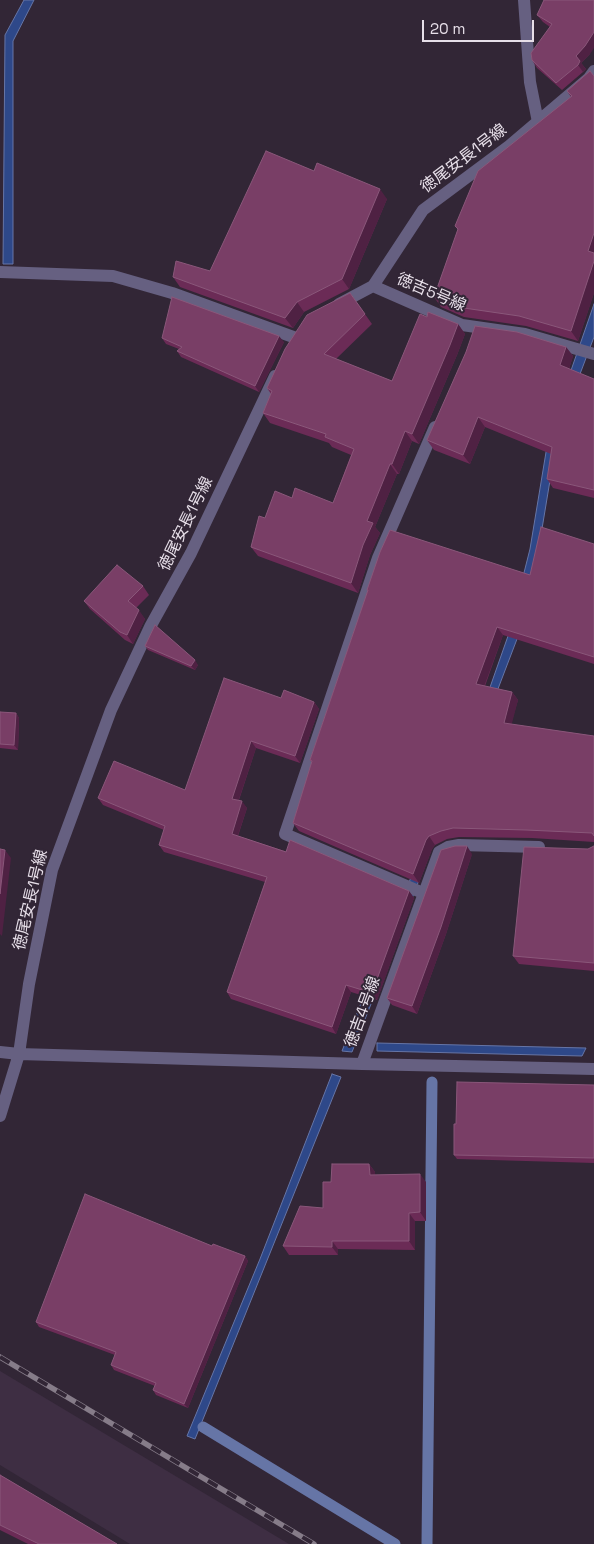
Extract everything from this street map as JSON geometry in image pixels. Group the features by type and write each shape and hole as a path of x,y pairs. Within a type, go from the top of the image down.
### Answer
{"street":[{"path":"524,0 530,82 538,122"},
{"name":"徳尾安長1号線","path":"324,311 373,286 423,210 509,146 589,78 594,71"},
{"path":"0,272 112,276 172,293 294,342 304,325"},
{"name":"徳吉5号線","path":"373,286 462,325 524,334 594,354"},
{"path":"470,343 476,327"},
{"name":"徳尾安長1号線","path":"0,1116 19,1054 29,984 52,870 111,710 150,627 191,553 281,363"},
{"path":"423,893 285,834 378,558 441,413"},
{"name":"徳吉4号線","path":"0,1052 362,1064 439,852 448,847 460,845 556,848"},
{"path":"362,1064 594,1069"}],"shaded area":[{"path":"0,1371 289,1544 130,1544 0,1465"}],"water":[{"path":"24,0 34,0 13,41 13,264 3,264 5,35"},
{"path":"594,304 594,337 558,432 537,559 517,639 496,694 488,693 508,636 530,549 549,434"},
{"path":"429,832 432,846 352,1052 342,1051"},
{"path":"377,1043 586,1048 582,1056 377,1051"},
{"path":"332,1074 341,1077 195,1439 187,1436 260,1259"}],"building":[{"path":"544,0 594,0 594,32 576,56 580,61 578,65 556,83 532,60 531,53 552,24 537,15"},
{"path":"590,71 594,76 594,233 588,251 594,253 594,261 571,331 519,316 457,307 434,297 458,229 455,226 478,171 572,96 567,91"},
{"path":"266,151 314,171 317,163 380,189 342,279 297,302 285,318 173,277 176,261 210,271"},
{"path":"350,293 365,314 324,354 392,381 420,314 427,317 428,312 458,324 412,434 405,431 392,464 390,464 367,521 373,523 363,545 351,583 251,547 259,516 265,518 275,491 292,498 295,488 333,503 354,449 325,437 326,434 263,413 272,391 267,388 285,349 307,315"},
{"path":"172,297 279,336 255,386 177,351 182,347 162,338"},
{"path":"475,326 517,332 566,347 560,365 594,379 594,490 547,479 552,447 478,417 463,455 427,440 466,352"},
{"path":"541,527 594,544 594,657 497,627 476,684 512,692 504,723 594,736 594,836 592,833 453,828 429,836 413,874 293,823 312,761 310,760 380,552 390,530 530,575"},
{"path":"117,565 143,586 128,601 139,610 127,635 120,632 84,601"},
{"path":"155,625 195,660 191,666 145,646"},
{"path":"224,678 281,698 284,690 314,702 295,756 251,741 232,799 242,801 232,834 286,852 290,840 409,891 372,993 346,985 332,1027 227,992 267,877 159,845 165,826 98,798 114,761 185,790"},
{"path":"0,712 16,713 14,745 0,744"},
{"path":"455,846 467,846 441,927 412,1006 387,998 441,850"},
{"path":"594,846 594,963 513,956 524,847 588,849"},
{"path":"0,849 5,850 0,894"},
{"path":"457,1082 594,1085 594,1158 454,1155"},
{"path":"332,1164 369,1164 370,1175 420,1174 420,1212 409,1213 409,1241 332,1241 332,1247 283,1246 300,1206 323,1208 323,1182 331,1182"},
{"path":"85,1194 212,1246 213,1244 245,1256 184,1404 153,1390 156,1383 111,1365 116,1352 36,1322"},
{"path":"0,1475 117,1544 39,1544 0,1525"}],"waterway":[{"path":"427,1544 432,1082"},
{"path":"203,1427 395,1544"}],"railway":[{"path":"0,1357 314,1544"}]}
